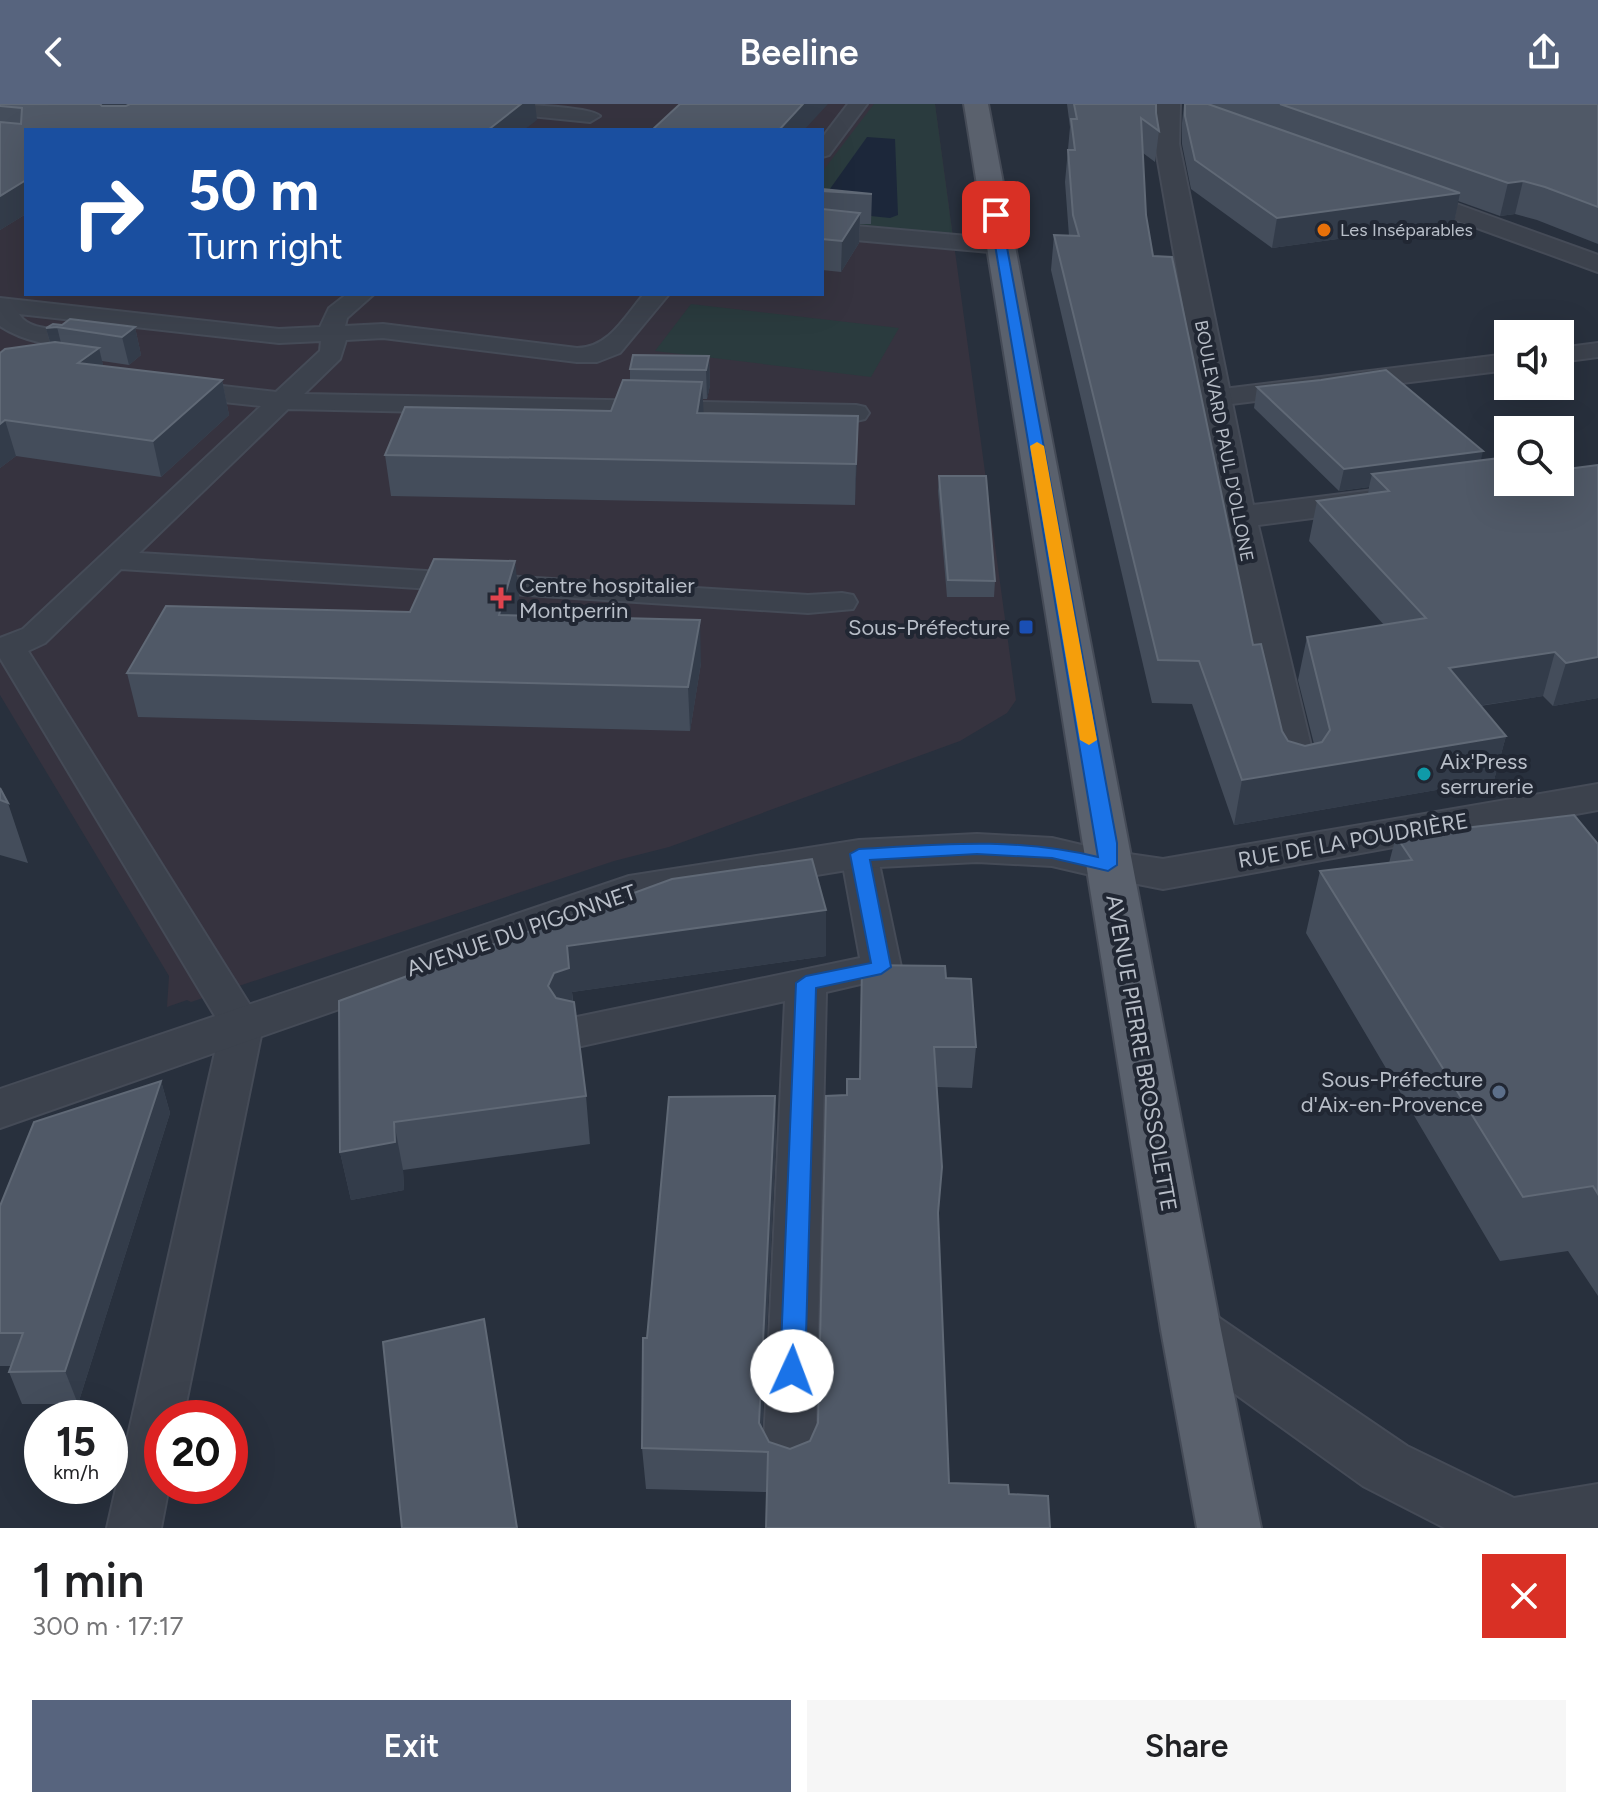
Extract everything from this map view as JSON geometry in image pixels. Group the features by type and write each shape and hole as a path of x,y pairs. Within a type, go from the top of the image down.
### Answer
{"main road":[{"name":"AVENUE PIERRE BROSSOLETTE","path":"976,104 1191,1330 1238,1513"}],"street":[{"path":"1169,106 1199,119"},
{"name":"BOULEVARD PAUL D'OLLONE","path":"1169,106 1167,144 1215,398 1238,517 1297,775"},
{"path":"1375,183 1598,264"},
{"path":"1238,517 1407,496"},
{"name":"RUE DE LA POUDRIÈRE","path":"1108,865 1163,874 1598,797"},
{"name":"AVENUE DU PIGONNET","path":"0,1109 629,891 859,854 977,848 1052,852 1108,865"},
{"path":"1191,1330 1385,1466 1511,1528 1598,1513"}],"lane":[{"path":"472,104 597,110"},
{"path":"824,148 858,104"},
{"path":"576,128 597,110"},
{"path":"824,230 1001,246"},
{"path":"134,1528 242,1026 5,648 34,636 331,354 336,345 333,322 338,313 359,296"},
{"path":"71,338 33,334 19,329 7,320 4,306 279,336 383,331 597,355 611,348 655,296"},
{"path":"1574,353 1598,350"},
{"path":"1215,398 1494,364"},
{"path":"151,385 282,401 856,413"},
{"path":"114,560 808,604 842,602"},
{"path":"577,1032 881,967 859,854"},
{"path":"789,1464 806,983"}],"shaded area":[{"name":"Centre hospitalier Montperrin","path":"0,104 935,104 1016,700 1007,713 960,741 669,847 614,861 191,1002 187,1000 167,1007 169,976 0,695"},
{"path":"874,104 935,104 953,238 824,225 824,169"},
{"path":"691,304 899,328 871,377 655,351"}],"water":[{"path":"867,137 895,139 898,215 890,218 824,211 824,197"}],"building":[{"path":"521,104 491,128 24,128 24,181 0,196 0,122 21,124 22,108 0,106"},
{"path":"680,104 803,104 781,128 654,128"},
{"path":"1074,104 1156,104 1159,131 1141,118 1146,215 1153,256 1172,257 1253,645 1261,644 1282,731 1288,741 1305,746 1322,742 1330,730 1307,637 1426,618 1317,501 1389,491 1372,474 1494,459 1494,496 1574,496 1574,468 1598,465 1598,657 1566,663 1555,652 1449,668 1506,736 1242,780 1199,661 1158,660 1054,235 1079,236 1073,215 1068,150 1075,150 1071,119 1077,119"},
{"path":"1185,104 1208,104 1460,193 1277,218 1195,160"},
{"path":"1280,104 1598,104 1598,207 1523,181 1508,183"},
{"path":"824,189 872,194 824,191"},
{"path":"824,209 860,213 842,241 824,239"},
{"path":"70,319 135,327 122,337 46,328 53,324 62,325"},
{"path":"55,342 99,348 78,363 222,380 153,441 5,420 0,424 0,353 5,349"},
{"path":"633,355 709,356 706,370 630,369"},
{"path":"1386,370 1483,451 1344,469 1257,387 1321,380"},
{"path":"623,380 702,382 697,413 858,416 856,464 385,455 405,407 611,411"},
{"path":"939,476 986,476 995,581 948,580"},
{"path":"434,559 515,561 499,615 700,620 688,687 127,673 166,606 410,612"},
{"path":"0,788 8,803 0,800"},
{"name":"Sous-Préfecture d'Aix-en-Provence","path":"1574,815 1598,844 1598,1194 1593,1186 1523,1197 1320,871 1412,860 1396,836"},
{"path":"812,859 826,910 567,946 569,968 554,973 548,986 556,998 574,1002 586,1096 394,1122 395,1142 340,1152 339,1001 672,879"},
{"path":"862,965 945,966 946,978 971,979 976,1047 934,1047 942,1167 938,1213 949,1483 1008,1485 1009,1494 1048,1496 1050,1528 766,1528 768,1452 642,1448 643,1338 647,1338 669,1097 775,1096 759,1423 769,1442 790,1449 810,1441 818,1423 826,1096 847,1095 847,1079 860,1079"},
{"path":"161,1081 65,1371 9,1372 23,1333 0,1333 0,1206 34,1122"},
{"path":"484,1319 517,1528 402,1528 383,1342"}],"slow traffic":[{"path":"1037,446 1089,740"}],"place":[{"name":"Les Inséparables","path":"1324,230"},
{"name":"Centre hospitalier Montperrin","path":"501,598"},
{"name":"Sous-Préfecture","path":"1026,627"},
{"name":"Aix'Press serrurerie","path":"1424,774"},
{"name":"Sous-Préfecture d'Aix-en-Provence","path":"1499,1092"}],"route":[{"path":"792,1371 806,983 881,967 859,854 977,848 1052,852 1108,865 1107,843 996,215"}]}
